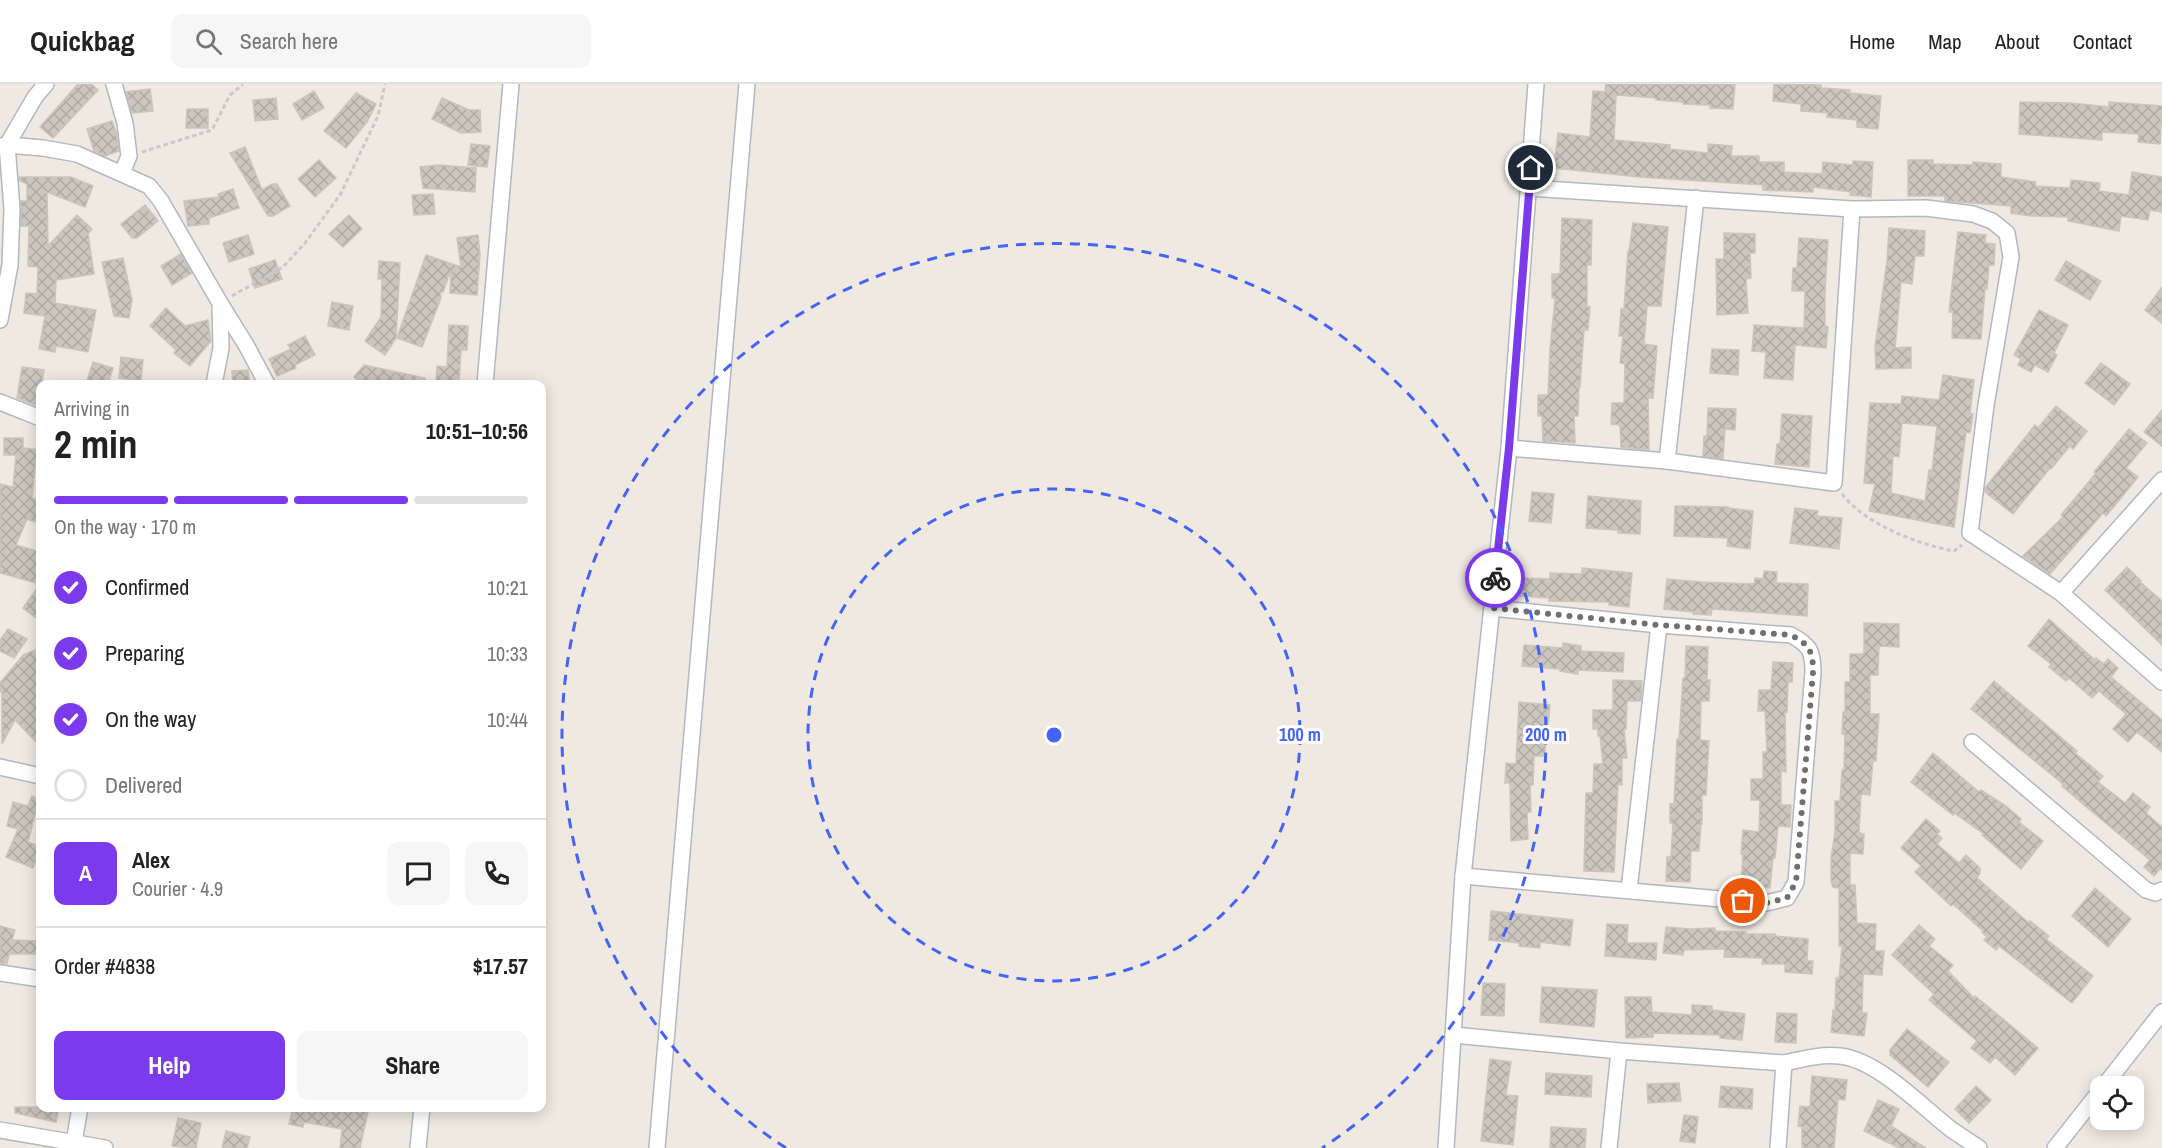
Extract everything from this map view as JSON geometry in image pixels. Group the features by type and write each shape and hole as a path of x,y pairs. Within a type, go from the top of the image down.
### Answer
{"street":[{"path":"0,320 10,265 12,209 4,146 35,97 46,84"},
{"path":"114,84 125,123 129,156 122,173"},
{"path":"485,380 511,84"},
{"path":"657,1148 747,84"},
{"path":"1446,1148 1463,876 1509,448 1536,84"},
{"path":"4,146 44,148 77,154 149,186 161,201 265,380"},
{"path":"1529,189 1852,209 1926,208 1973,214 1992,221 2007,233 2011,257 1986,405 1970,534 2061,593 2162,682"},
{"path":"1667,461 1696,198"},
{"path":"1509,448 1667,461 1834,483 1852,209"},
{"path":"215,380 221,348 220,303"},
{"path":"0,402 36,416"},
{"path":"2061,593 2162,480"},
{"path":"1463,876 1766,903 1787,898 1796,882 1813,672 1813,657 1806,643 1791,635 1659,625 1492,608"},
{"path":"1629,890 1659,625"},
{"path":"1972,742 2146,890 2156,893 2162,890"},
{"path":"0,767 36,775"},
{"path":"0,973 36,978"},
{"path":"2112,1076 2162,1012"},
{"path":"1454,1035 1619,1051 1784,1063 1808,1057 1840,1056 1866,1064 1979,1148"},
{"path":"1609,1148 1619,1051"},
{"path":"1778,1148 1784,1063"},
{"path":"2055,1148 2090,1104"},
{"path":"74,1142 79,1112"},
{"path":"418,1148 422,1112"},
{"path":"0,1130 105,1148"}],"path":[{"path":"129,156 212,130 230,95 243,84"},
{"path":"220,303 283,267 305,243 340,195 378,116 385,84"},
{"path":"1834,483 1862,514 1918,542 1953,551 1960,548 1970,534"}],"building":[{"path":"78,84 91,84 98,90 53,138 40,127"},
{"path":"1606,84 1735,84 1733,109 1616,95 1614,140 1670,145 1670,149 1708,153 1708,144 1732,146 1731,156 1759,156 1759,162 1784,162 1784,172 1822,174 1823,162 1853,165 1853,161 1873,162 1871,197 1813,187 1813,192 1763,190 1763,185 1640,177 1554,168 1558,133 1590,137 1593,91 1605,92"},
{"path":"1774,84 1821,85 1821,88 1850,90 1849,93 1881,96 1878,129 1857,127 1857,120 1827,117 1828,113 1801,111 1801,104 1773,101"},
{"path":"150,89 153,111 132,113 126,92"},
{"path":"314,91 324,108 302,120 293,104"},
{"path":"356,93 376,104 367,122 346,148 324,131"},
{"path":"276,98 278,119 255,121 253,100"},
{"path":"442,98 469,110 480,110 481,132 461,133 432,119"},
{"path":"2020,102 2071,103 2109,107 2109,102 2162,106 2160,144 2138,142 2139,134 2102,132 2102,140 2019,134"},
{"path":"187,109 208,109 208,128 186,128"},
{"path":"112,121 119,151 105,156 94,151 87,129"},
{"path":"471,144 490,146 487,167 468,165"},
{"path":"245,147 262,190 272,184 277,184 290,206 273,216 268,216 230,153"},
{"path":"319,160 336,178 315,197 298,179"},
{"path":"1908,160 1933,160 1933,164 1973,165 1973,162 2001,164 2001,177 2036,182 2035,186 2070,188 2071,180 2100,183 2099,191 2129,195 2132,172 2162,177 2162,212 2150,210 2148,220 2121,216 2119,231 2068,221 2068,217 2011,213 2011,206 1945,201 1945,196 1908,196"},
{"path":"439,165 476,168 475,192 423,188 420,167"},
{"path":"19,177 71,177 93,186 85,207 47,192 48,246 77,215 92,229 88,234 94,274 56,280 55,303 96,310 88,352 56,346 55,352 39,349 45,316 24,313 26,293 37,294 38,267 28,266 29,226 21,226 21,201 27,201 27,184 20,181"},
{"path":"233,189 239,208 209,218 209,224 188,226 184,201 219,197 218,194"},
{"path":"433,194 435,214 414,215 412,195"},
{"path":"145,205 158,221 137,238 132,238 121,224"},
{"path":"349,215 362,229 343,247 329,234"},
{"path":"1562,218 1592,220 1591,265 1587,265 1587,307 1590,307 1588,330 1584,330 1578,416 1574,416 1575,443 1543,441 1542,416 1538,416 1538,395 1548,395 1555,298 1552,298 1552,274 1560,274"},
{"path":"1633,223 1668,227 1661,306 1647,306 1644,344 1657,346 1653,398 1648,398 1649,450 1621,447 1620,425 1611,424 1612,403 1624,403 1625,364 1620,363 1623,336 1619,336"},
{"path":"1889,228 1925,231 1924,256 1915,256 1912,284 1901,282 1895,348 1911,347 1911,368 1876,369 1875,347 1887,261"},
{"path":"1958,232 1986,235 1985,243 1995,244 1994,265 1989,265 1987,289 1985,288 1981,339 1952,338 1953,312 1949,312"},
{"path":"1724,233 1755,234 1755,253 1750,253 1751,278 1746,279 1748,313 1717,315 1716,259 1724,259"},
{"path":"248,235 254,254 229,262 223,243"},
{"path":"478,235 480,255 477,295 450,293 451,270 443,292 440,292 441,298 422,347 397,338 426,255 461,267 457,238"},
{"path":"1799,238 1828,240 1825,292 1825,326 1828,327 1826,348 1795,345 1793,380 1764,378 1766,352 1752,351 1754,325 1804,328 1805,291 1792,291 1793,268 1797,268"},
{"path":"181,254 192,273 172,285 161,266"},
{"path":"123,258 132,300 129,318 114,316 102,262"},
{"path":"275,260 282,279 255,288 249,269"},
{"path":"379,261 400,263 396,338 385,355 365,341 381,317 382,279 378,279"},
{"path":"2066,261 2101,281 2090,300 2055,280"},
{"path":"2162,287 2162,323 2145,310"},
{"path":"332,302 353,306 349,330 328,326"},
{"path":"166,308 185,326 208,320 211,341 190,366 174,353 176,350 150,326"},
{"path":"2039,310 2068,325 2054,353 2057,355 2048,372 2035,365 2031,372 2018,365 2021,359 2014,355"},
{"path":"449,325 468,326 467,350 461,350 459,380 436,380 437,366 447,367"},
{"path":"305,336 315,355 295,365 296,368 277,376 269,359 291,349 288,345"},
{"path":"1712,349 1739,350 1738,375 1710,373"},
{"path":"121,357 143,360 141,380 119,378"},
{"path":"93,362 113,368 109,380 87,380"},
{"path":"2101,363 2130,384 2114,405 2085,383"},
{"path":"364,365 425,378 425,380 357,380 354,377"},
{"path":"22,367 44,370 42,380 36,380 36,405 17,398"},
{"path":"248,370 249,380 233,380 232,371"},
{"path":"1943,375 1974,380 1970,413 1973,414 1970,433 1966,432 1954,527 1869,511 1875,484 1864,483 1870,403 1901,404 1902,396 1939,400","holes":["1902,423 1937,426 1932,470 1929,470 1925,501 1891,493 1893,456 1899,457"]},
{"path":"2056,406 2087,431 2073,449 2070,446 2050,468 2013,514 1985,492 1985,488 2035,425 2038,428"},
{"path":"1708,408 1736,409 1735,430 1725,429 1723,459 1703,456 1704,436 1707,436"},
{"path":"2162,410 2162,446 2144,432"},
{"path":"1782,414 1812,416 1809,467 1775,464 1777,444 1780,444"},
{"path":"2129,429 2147,443 2126,468 2138,477 2117,503 2106,516 2103,513 2050,574 2023,556 2063,517 2061,515"},
{"path":"4,438 23,438 23,448 36,450 32,498 36,500 36,519 35,522 27,519 16,545 36,551 36,583 0,573 0,484 13,487 16,455 4,455"},
{"path":"1532,492 1554,494 1551,523 1529,521"},
{"path":"1588,496 1641,501 1640,534 1586,528"},
{"path":"1675,506 1728,507 1753,511 1750,549 1727,546 1728,538 1674,536"},
{"path":"1795,508 1818,511 1817,516 1842,518 1839,549 1790,543"},
{"path":"2127,567 2162,601 2162,645 2105,590"},
{"path":"1582,568 1632,573 1629,607 1609,605 1609,602 1549,601 1549,598 1520,596 1522,578 1550,579 1550,573 1582,574"},
{"path":"1764,571 1777,572 1776,583 1808,584 1807,616 1712,609 1711,615 1664,609 1667,579 1754,584 1755,578 1763,579"},
{"path":"36,590 36,618 23,608"},
{"path":"2049,619 2095,660 2096,658 2104,664 2108,659 2118,668 2111,677 2162,720 2162,752 2137,732 2128,742 2113,729 2126,714 2099,691 2092,698 2069,678 2066,681 2049,667 2051,664 2028,646"},
{"path":"1864,623 1899,624 1899,647 1879,646 1878,675 1870,675 1870,714 1879,714 1876,761 1873,760 1870,795 1861,794 1859,833 1864,834 1863,854 1850,853 1850,885 1855,885 1857,923 1876,924 1875,951 1884,951 1882,975 1863,974 1862,1013 1867,1013 1864,1036 1831,1032 1833,1010 1835,1010 1836,978 1839,978 1842,946 1839,946 1839,888 1833,887 1831,881 1831,858 1835,832 1835,801 1840,801 1842,770 1844,770 1845,734 1842,734 1845,682 1850,682 1850,654 1864,654"},
{"path":"8,629 27,639 14,658 0,651 0,640"},
{"path":"1563,643 1581,646 1581,651 1624,653 1623,672 1578,670 1578,674 1560,671 1560,669 1522,666 1524,645 1563,648"},
{"path":"1686,646 1708,647 1707,680 1710,680 1709,701 1701,701 1700,740 1709,741 1706,795 1702,795 1699,851 1691,851 1690,882 1666,881 1667,857 1671,857 1673,823 1670,823 1670,804 1674,804 1677,739 1679,739 1683,678 1685,678"},
{"path":"36,650 36,742 15,720 2,744 0,683 23,655"},
{"path":"1773,662 1793,663 1792,682 1788,682 1787,712 1785,712 1786,772 1781,771 1781,805 1791,805 1790,827 1778,826 1770,888 1741,885 1743,854 1741,854 1743,830 1759,832 1760,800 1751,800 1751,779 1763,779 1763,752 1767,752 1765,711 1758,711 1759,690 1771,690"},
{"path":"1613,680 1642,681 1641,701 1627,701 1626,729 1624,729 1627,758 1622,758 1622,785 1618,784 1614,872 1584,871 1586,793 1593,793 1594,764 1603,764 1598,729 1593,729 1593,710 1613,710"},
{"path":"1994,681 2103,776 2098,782 2125,803 2133,793 2150,807 2146,813 2162,827 2162,870 2160,869 2154,876 2144,867 2150,860 2062,786 2063,784 1971,709"},
{"path":"1519,702 1550,705 1548,724 1546,724 1545,756 1534,756 1533,785 1530,785 1531,812 1527,812 1528,839 1511,841 1510,783 1505,783 1506,763 1516,764"},
{"path":"1933,753 1979,792 1981,790 2006,806 2021,819 2019,822 2043,841 2021,869 1982,835 1984,834 1954,813 1953,815 1911,782"},
{"path":"32,796 36,798 36,811 28,842 36,845 33,868 6,857 18,829 7,826 13,802 28,806"},
{"path":"1926,819 1940,831 1937,834 1942,838 1937,844 1959,863 1966,855 1980,868 1977,878 2029,923 2030,921 2049,936 2046,939 2093,976 2072,1003 1999,946 1996,950 1984,940 1987,937 1983,931 1953,904 1951,906 1915,872 1921,866 1901,848"},
{"path":"2095,888 2131,919 2108,947 2072,916"},
{"path":"1491,911 1573,920 1570,946 1540,942 1540,948 1519,946 1520,943 1489,940"},
{"path":"1607,924 1628,925 1627,943 1657,943 1656,960 1605,956"},
{"path":"1919,925 1935,939 1929,946 1953,965 1948,971 1974,998 1975,996 2038,1048 2015,1075 1995,1057 1990,1063 1971,1048 1977,1041 1929,1000 1934,994 1892,955"},
{"path":"0,926 15,930 12,940 36,941 36,954 9,954 7,964 0,963"},
{"path":"1666,927 1715,928 1715,931 1775,934 1775,936 1808,939 1807,961 1813,961 1812,974 1785,972 1785,964 1762,964 1763,958 1724,957 1725,949 1684,950 1683,955 1663,953"},
{"path":"1483,983 1505,984 1504,1016 1481,1015"},
{"path":"1542,987 1597,990 1594,1027 1540,1022"},
{"path":"1625,997 1651,997 1652,1012 1692,1015 1692,1005 1712,1006 1712,1010 1745,1014 1742,1040 1720,1038 1720,1035 1653,1033 1653,1037 1626,1038"},
{"path":"1777,1013 1797,1014 1796,1043 1775,1042"},
{"path":"1907,1029 1949,1062 1928,1087 1890,1055 1890,1050"},
{"path":"1490,1059 1511,1062 1506,1095 1518,1096 1513,1145 1481,1141"},
{"path":"1546,1073 1592,1076 1591,1097 1545,1094"},
{"path":"1812,1076 1847,1080 1845,1100 1838,1099 1834,1148 1802,1148 1802,1127 1798,1126 1800,1106 1810,1107"},
{"path":"1679,1083 1681,1101 1648,1103 1647,1084"},
{"path":"1721,1086 1753,1089 1752,1109 1719,1107"},
{"path":"1976,1086 1991,1100 1969,1123 1955,1109"},
{"path":"1878,1100 1899,1109 1891,1126 1926,1148 1899,1148 1864,1131"},
{"path":"15,1107 36,1107 36,1112 58,1112 56,1122 15,1113"},
{"path":"292,1112 368,1112 360,1148 340,1148 342,1129 304,1122 303,1127 289,1124"},
{"path":"1684,1115 1698,1117 1695,1143 1680,1141"},
{"path":"178,1118 201,1123 196,1148 172,1146"},
{"path":"1551,1127 1586,1129 1585,1148 1550,1148"},
{"path":"226,1131 250,1137 247,1148 222,1148"}],"way so far":[{"path":"1495,578 1492,608 1659,625 1791,635 1806,643 1813,657 1813,672 1796,882 1787,898 1766,903 1743,901"}],"route":[{"path":"1495,578 1509,448 1531,168"}]}
